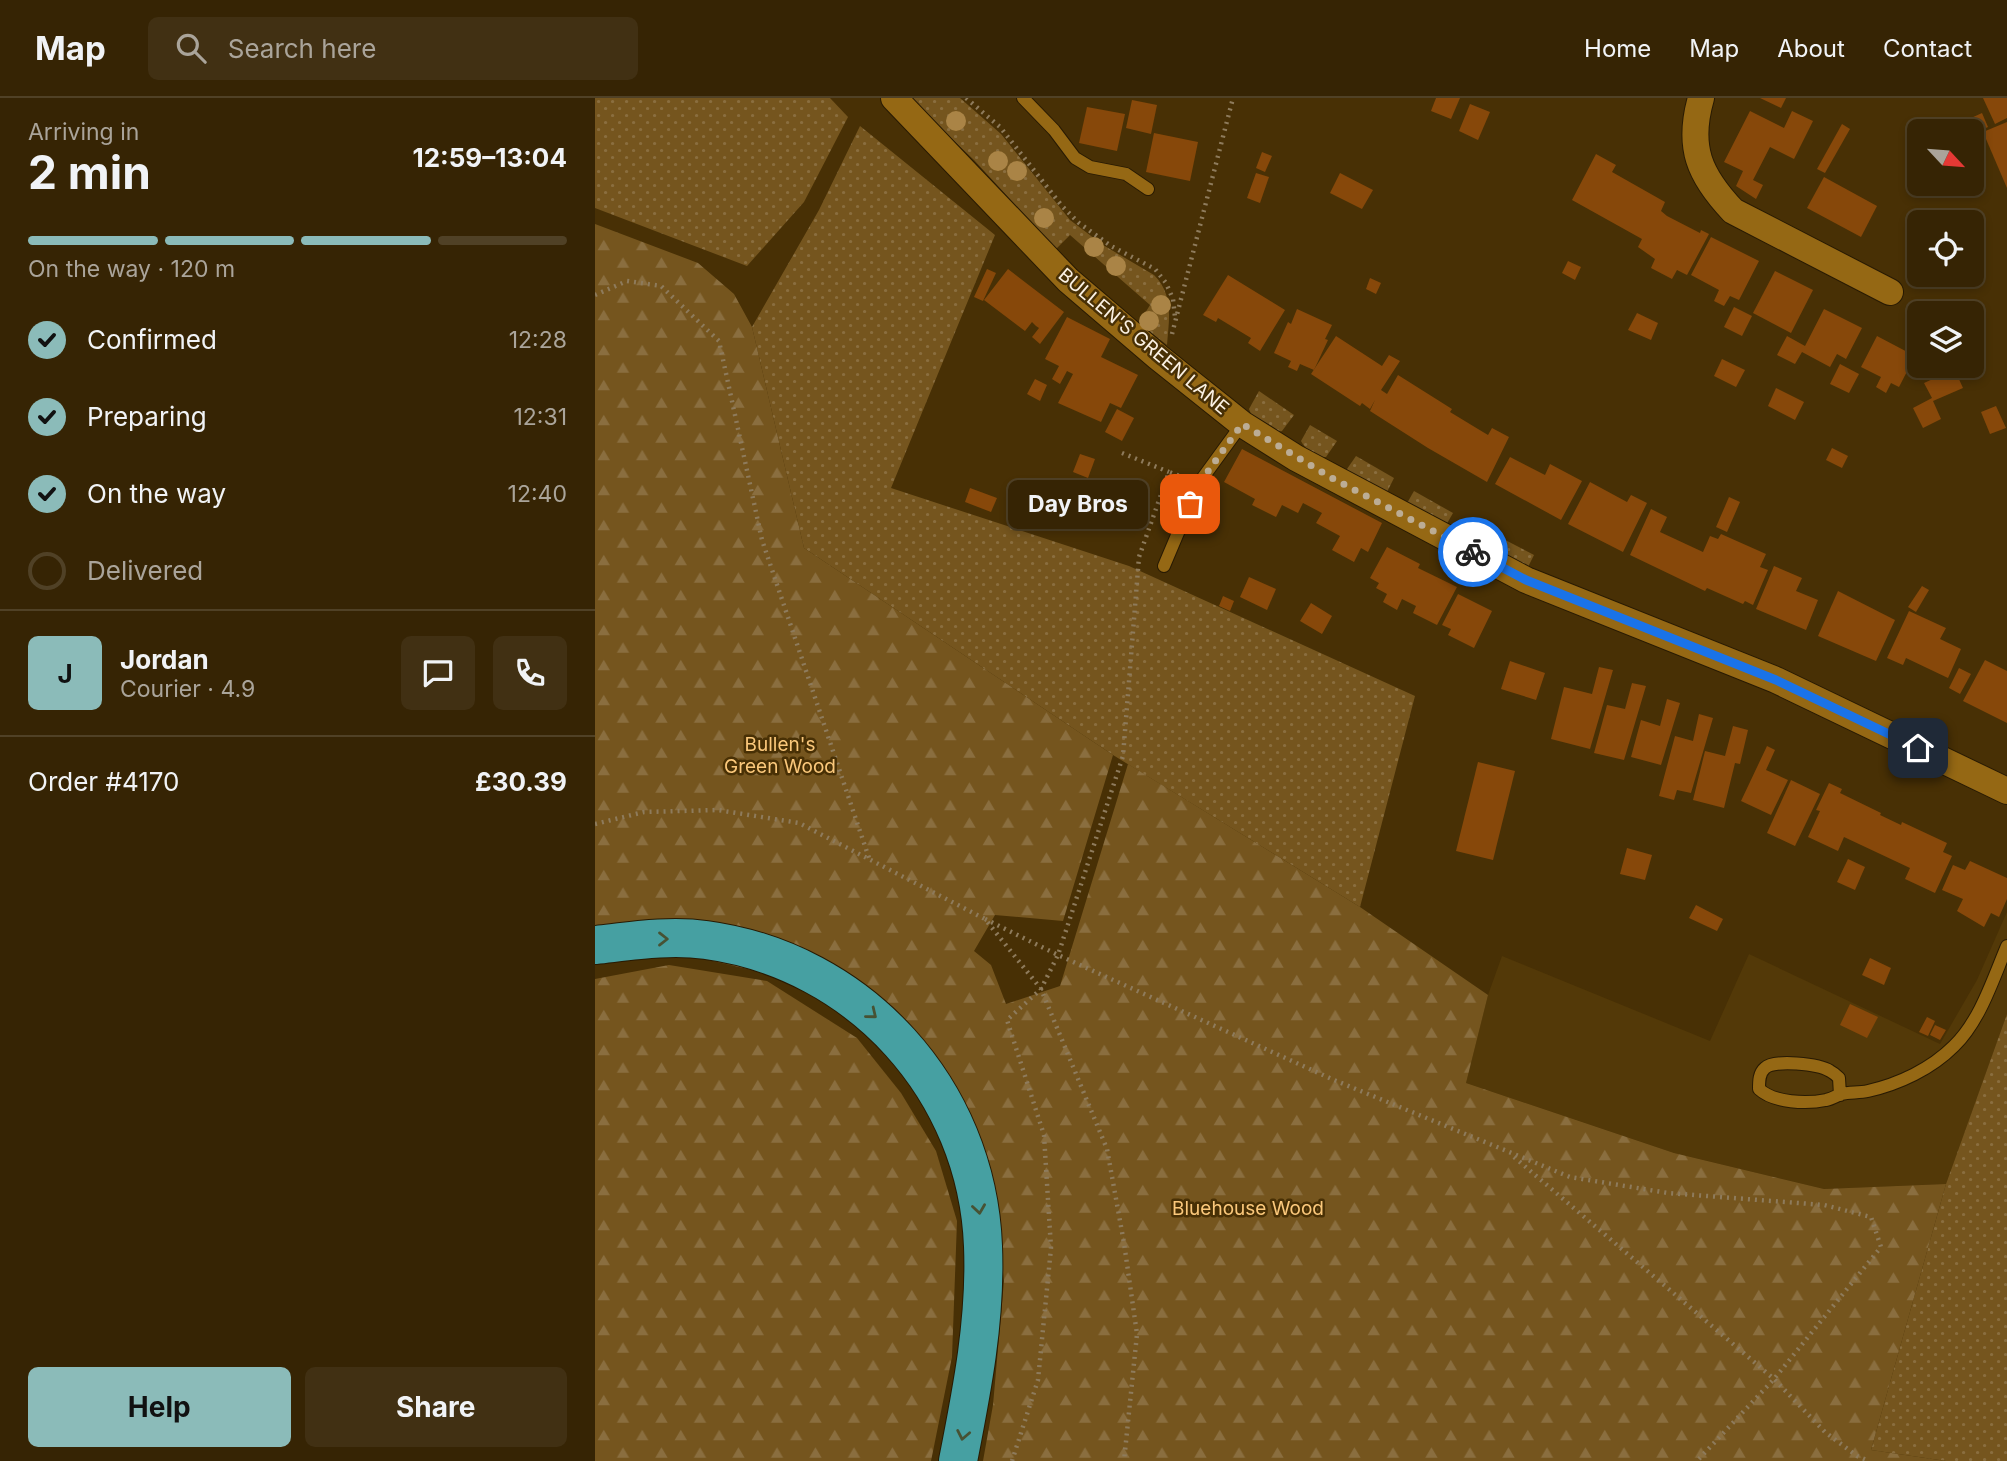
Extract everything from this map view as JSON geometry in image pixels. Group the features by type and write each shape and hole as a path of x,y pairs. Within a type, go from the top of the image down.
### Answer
{"highway":[{"path":"595,945 656,938 704,940 756,950 801,968 848,995 889,1028 924,1073 938,1093 956,1129 969,1165 978,1200 983,1245 983,1290 976,1369 958,1461"}],"street":[{"name":"BULLEN'S GREEN LANE","path":"894,98 1068,280 1242,424 1351,489 1526,580 1776,680 2007,791"},
{"path":"1700,98 1695,119 1694,145 1713,190 1733,211 1890,292"}],"lane":[{"path":"1023,98 1054,130 1075,158 1090,167 1126,174 1148,189"},
{"path":"1164,566 1199,484 1242,424"},
{"path":"1840,1095 1839,1078 1824,1068 1784,1062 1771,1064 1764,1068 1759,1076 1759,1088 1765,1094 1786,1101 1825,1101 1895,1083 1924,1068 1954,1047 1975,1016 2007,946"}],"path":[{"path":"966,98 1000,127 1062,206 1079,223 1111,246 1155,270 1166,283 1173,299 1175,317"},
{"path":"1171,338 1233,98"},
{"path":"595,295 627,281 661,286 719,341 762,540 870,861"},
{"path":"1122,453 1199,484"},
{"path":"1012,1461 1038,1380 1051,1248 1044,1135 1007,1020 1041,989 1058,955 1123,756 1139,557 1169,472"},
{"path":"595,824 644,812 718,810 799,822 870,861 1058,955 1334,1080 1570,1177 1668,1192 1824,1206 1871,1217 1881,1247 1774,1379 1697,1461"},
{"path":"985,919 1041,989 1107,1149 1137,1335 1124,1461"},
{"path":"1511,1154 1774,1379 1825,1432 1857,1456 1869,1461"}],"shaded area":[{"path":"2007,912 2007,1014 1946,1184 1824,1189 1674,1153 1466,1083 1488,995 1502,956 1710,1041 1749,954 1940,1044 1977,980"}],"green space":[{"path":"595,98 830,98 848,117 804,202 747,266 595,208"},
{"path":"909,98 960,98 1001,134 1070,220 1103,245 1154,275 1165,291 1169,308 1167,345 1139,323 1150,305 1070,235 1056,249 974,160"},
{"path":"860,126 995,235 891,488 1129,566 1415,696 1360,907 1113,755 804,548 752,327 819,210"},
{"name":"Bluehouse Wood","path":"595,224 698,263 734,294 752,327 804,548 1113,755 1063,921 995,915 974,951 991,965 1006,1004 1060,986 1128,764 1360,907 1488,995 1466,1083 1674,1153 1824,1189 1946,1184 1871,1450 1946,1461 983,1461 993,1405 1004,1281 994,1197 875,998 595,934"},
{"path":"1259,391 1294,415 1282,431 1278,432 1251,414 1249,409"},
{"path":"1310,425 1337,441 1326,457 1311,453 1301,441"},
{"path":"1356,456 1394,478 1387,492 1351,476 1347,469"},
{"path":"1414,491 1453,513 1445,527 1406,505"},
{"path":"1488,531 1534,555 1527,569 1480,545"},
{"path":"669,965 767,981 857,1038 901,1093 936,1151 957,1221 952,1357 931,1461 595,1461 595,979"},
{"path":"2007,1014 2007,1461 1946,1461 1871,1450 1946,1184"}],"building":[{"path":"1436,98 1460,98 1451,119 1431,111"},
{"path":"1760,98 1786,98 1781,108"},
{"path":"1983,98 2007,98 2007,118 1995,124"},
{"path":"1132,100 1157,105 1151,134 1126,128"},
{"path":"1470,104 1490,112 1478,140 1459,131"},
{"path":"1087,107 1125,114 1117,151 1079,143"},
{"path":"1750,111 1784,128 1792,111 1813,121 1794,159 1770,147 1753,180 1763,185 1756,199 1736,186 1743,171 1724,162"},
{"path":"1982,113 1985,119 1984,119 1969,119"},
{"path":"2007,122 2007,188 1985,137 1985,131"},
{"path":"1842,124 1850,129 1825,173 1817,169"},
{"path":"1154,133 1198,142 1190,181 1146,172"},
{"path":"1262,152 1272,156 1265,172 1256,168"},
{"path":"1596,154 1616,165 1612,172 1665,202 1661,211 1667,216 1700,233 1701,230 1709,234 1687,275 1677,270 1672,279 1651,268 1655,259 1638,247 1642,239 1572,200"},
{"path":"1256,173 1269,177 1260,203 1247,198"},
{"path":"1340,173 1373,190 1362,209 1330,193"},
{"path":"1824,177 1877,206 1861,237 1807,208"},
{"path":"1711,237 1759,261 1739,300 1730,296 1724,306 1714,301 1719,290 1691,275"},
{"path":"1568,261 1581,267 1575,280 1562,273"},
{"path":"987,269 996,273 983,301 974,297"},
{"path":"1008,269 1064,312 1040,344 1032,337 1039,328 1032,322 1025,331 984,300"},
{"path":"1775,271 1813,290 1791,333 1753,313"},
{"path":"1228,275 1285,310 1260,351 1248,343 1251,338 1218,318 1216,322 1203,315"},
{"path":"1370,278 1381,283 1376,294 1366,289"},
{"path":"1734,307 1752,316 1742,336 1724,327"},
{"path":"1297,309 1332,325 1314,370 1300,364 1297,371 1288,367 1291,361 1274,353"},
{"path":"1824,309 1862,328 1846,359 1837,354 1830,367 1802,352 1795,364 1777,355 1787,336 1805,346"},
{"path":"1637,313 1658,323 1651,340 1628,330"},
{"path":"1067,317 1110,339 1101,357 1138,375 1121,408 1110,403 1101,422 1058,403 1073,374 1067,371 1060,384 1052,379 1059,366 1045,359"},
{"path":"1336,336 1382,366 1389,355 1400,361 1381,390 1387,394 1398,375 1488,435 1492,428 1509,437 1487,482 1370,411 1375,400 1370,409 1362,403 1360,406 1311,374"},
{"path":"1877,336 1907,352 1907,372 1899,387 1891,383 1886,393 1876,387 1881,377 1861,367"},
{"path":"1722,359 1745,370 1736,387 1714,376"},
{"path":"1840,364 1859,374 1849,393 1830,384"},
{"path":"1935,378 1958,378 1963,388 1933,401 1941,419 1923,428 1913,408 1932,398 1924,383"},
{"path":"1035,379 1047,385 1040,401 1027,394"},
{"path":"1776,388 1804,402 1795,420 1768,406"},
{"path":"1996,406 2006,428 1990,434 1981,412"},
{"path":"1117,409 1134,418 1122,441 1105,432"},
{"path":"1832,448 1848,456 1842,468 1826,460"},
{"path":"1242,449 1382,523 1368,552 1361,548 1354,562 1332,550 1340,536 1316,523 1322,513 1303,503 1298,513 1282,505 1276,517 1252,505 1255,499 1224,482"},
{"path":"1080,454 1095,459 1088,478 1073,472"},
{"path":"1510,457 1545,475 1550,464 1582,481 1561,520 1495,484"},
{"path":"1590,482 1627,502 1631,495 1647,503 1623,552 1568,524"},
{"path":"970,488 997,498 991,512 965,502"},
{"path":"1729,497 1740,502 1727,532 1716,527"},
{"path":"1651,509 1667,517 1660,532 1703,552 1710,536 1718,539 1721,534 1766,554 1760,567 1768,570 1753,605 1745,601 1743,604 1707,588 1705,591 1630,555"},
{"path":"1387,547 1420,564 1418,568 1457,587 1437,625 1413,613 1416,606 1402,599 1397,610 1383,602 1387,594 1376,588 1379,583 1370,578"},
{"path":"1774,566 1802,578 1796,591 1818,600 1806,630 1756,609"},
{"path":"1249,577 1276,589 1267,610 1240,597"},
{"path":"1922,586 1929,590 1916,612 1908,607"},
{"path":"1838,591 1895,620 1876,661 1818,636"},
{"path":"1458,594 1492,611 1474,648 1448,635 1451,629 1442,625"},
{"path":"1223,596 1234,601 1230,611 1219,606"},
{"path":"1311,603 1332,616 1322,634 1300,621"},
{"path":"1909,611 1946,628 1940,639 1961,649 1948,678 1906,658 1903,665 1887,658"},
{"path":"1985,660 2007,671 2007,723 1963,701"},
{"path":"1510,661 1545,673 1536,700 1501,689"},
{"path":"1599,667 1613,670 1590,749 1551,739 1564,687 1592,694"},
{"path":"1959,668 1971,674 1960,694 1949,688"},
{"path":"1632,683 1646,686 1624,760 1594,753 1607,705 1625,709"},
{"path":"1667,699 1680,703 1661,765 1631,757 1641,720 1660,726"},
{"path":"1699,714 1713,718 1691,793 1677,790 1674,800 1659,796 1675,736 1693,741"},
{"path":"1733,726 1748,730 1740,764 1735,763 1724,808 1693,800 1705,751 1725,756"},
{"path":"1767,746 1775,750 1766,770 1788,780 1771,815 1741,801"},
{"path":"1478,762 1515,771 1493,860 1456,851"},
{"path":"1791,780 1820,794 1795,846 1767,833"},
{"path":"1829,783 1842,789 1840,793 1881,813 1880,815 1947,843 1943,852 1952,856 1935,893 1905,879 1910,868 1844,837 1838,851 1808,837 1820,811 1816,810"},
{"path":"1627,848 1652,855 1645,880 1620,874"},
{"path":"1848,859 1865,867 1855,890 1837,882"},
{"path":"1970,861 2007,878 2007,899 1999,917 1991,913 1984,927 1957,911 1963,899 1942,890 1953,865 1965,870"},
{"path":"1696,905 1723,919 1717,931 1689,918"},
{"path":"1870,958 1891,968 1884,985 1862,975"},
{"path":"1850,1004 1878,1017 1867,1038 1840,1025"},
{"path":"1927,1017 1935,1021 1928,1036 1919,1032"},
{"path":"1935,1025 1946,1030 1940,1040 1930,1035"}],"way so far":[{"path":"1190,504 1199,484 1242,424 1330,477 1473,552"}],"place":[{"name":"Day Bros","path":"1190,504"}],"route":[{"path":"1473,552 1526,580 1776,680 1918,748"}],"park label":[{"name":"Bullen's Green Wood","path":"780,755"}]}
